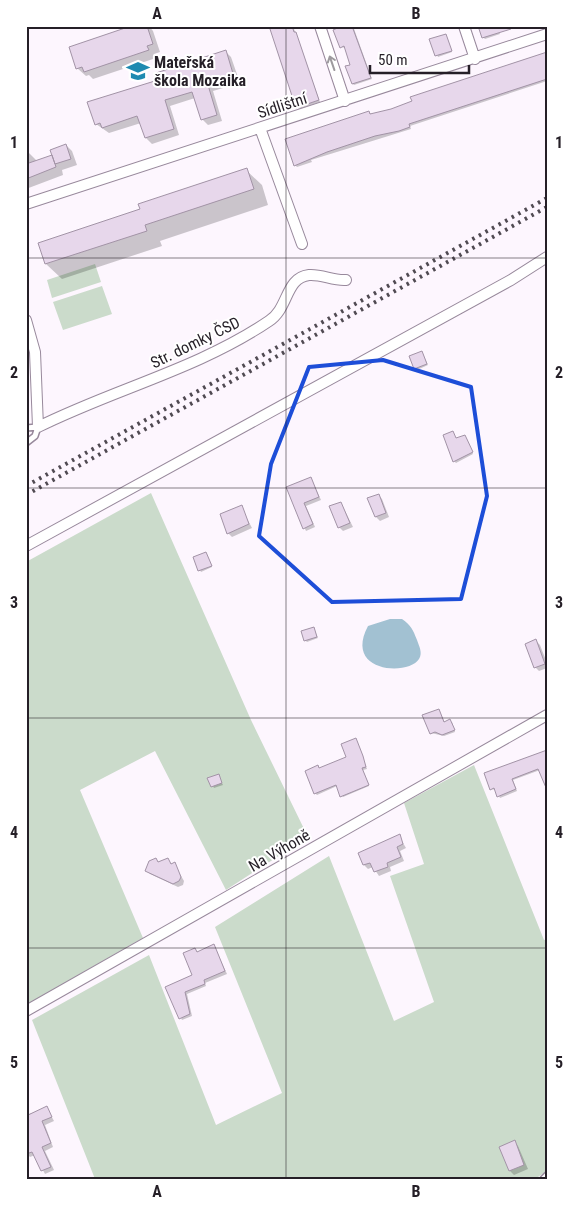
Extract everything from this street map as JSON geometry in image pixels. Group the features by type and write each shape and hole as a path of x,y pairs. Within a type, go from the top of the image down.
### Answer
{"street":[{"path":"320,26 345,101"},
{"path":"464,26 475,59"},
{"name":"Sídlištní","path":"26,204 547,34"},
{"path":"260,128 302,244"},
{"path":"26,546 511,280 547,258"},
{"name":"Str. domky ČSD","path":"38,427 185,366 267,322 279,314 290,288 300,277 319,276 346,280"},
{"path":"26,320 38,427"},
{"name":"Na Výhoně","path":"26,1011 547,715"}],"lane":[{"path":"26,428 38,427 35,436 26,443"},
{"path":"543,1179 547,1176"}],"highlighted area":[{"path":"383,360 471,387 487,496 461,599 332,602 259,536 271,464 309,367"}],"green space":[{"path":"95,264 101,282 52,298 47,280"},
{"path":"102,286 112,314 63,330 53,302"},
{"path":"151,493 251,720 308,837 226,890 155,751 80,790 143,938 26,1005 26,562"},
{"path":"474,765 544,940 547,939 547,1171 535,1179 95,1179 32,1020 149,955 216,1125 282,1093 215,927 329,856 394,1021 434,1002 390,876 424,864 404,803"}],"water":[{"path":"390,619 402,619 408,623 420,647 421,654 419,659 403,668 380,666 371,662 364,653 363,642 368,626"}],"building":[{"path":"131,26 147,26 153,44 147,46 149,50 84,72 82,67 76,69 69,47"},
{"path":"269,26 292,26 294,32 296,32 319,100 296,108"},
{"path":"342,26 352,26 371,78 352,84 345,66 350,65 344,46 340,48 333,30"},
{"path":"478,26 510,26 511,29 482,38"},
{"path":"446,34 452,51 435,56 429,39"},
{"path":"226,50 234,77 208,85 217,115 201,120 192,92 165,100 174,129 145,138 137,116 102,128 100,123 95,125 87,102 158,80 156,73"},
{"path":"547,52 547,79 409,124 410,127 399,131 375,136 327,152 294,166 285,139 369,111 370,114 391,109 412,101 410,97"},
{"path":"66,144 71,159 55,164 50,150"},
{"path":"52,155 56,167 26,179 26,164"},
{"path":"247,168 254,189 145,225 147,231 45,264 38,243 140,209 138,204"},
{"path":"422,351 427,364 414,369 409,356"},
{"path":"453,431 456,438 465,435 473,452 453,462 443,435"},
{"path":"311,477 319,497 304,503 313,524 303,529 286,487"},
{"path":"379,494 386,513 375,517 367,498"},
{"path":"341,502 350,523 338,528 329,506"},
{"path":"242,505 249,524 227,534 220,514"},
{"path":"206,552 212,566 198,571 193,557"},
{"path":"314,627 317,637 304,641 301,631"},
{"path":"536,639 545,664 534,668 525,644"},
{"path":"439,709 444,722 450,719 455,730 442,735 435,732 430,734 422,715"},
{"path":"356,738 366,767 362,768 369,785 340,797 336,785 314,794 305,771 318,765 319,768 346,757 341,744"},
{"path":"547,750 547,790 538,769 512,779 516,789 497,797 494,788 490,790 484,773"},
{"path":"219,774 222,783 211,787 207,778"},
{"path":"400,834 403,844 397,847 401,857 387,863 388,867 374,872 370,863 363,865 358,853"},
{"path":"156,858 158,862 168,858 171,864 175,862 181,877 179,881 173,884 145,871 149,861"},
{"path":"214,944 225,971 204,980 205,984 185,992 190,1014 179,1019 165,987 192,975 183,953 195,948 197,952"},
{"path":"47,1106 52,1117 42,1121 51,1143 42,1147 51,1167 41,1171 32,1152 26,1154 26,1116"},
{"path":"515,1140 524,1165 509,1171 499,1147"}],"railway":[{"path":"26,486 547,198"},
{"path":"26,495 547,207"}],"place":[{"name":"Mateřská škola Mozaika","path":"138,71"}]}
